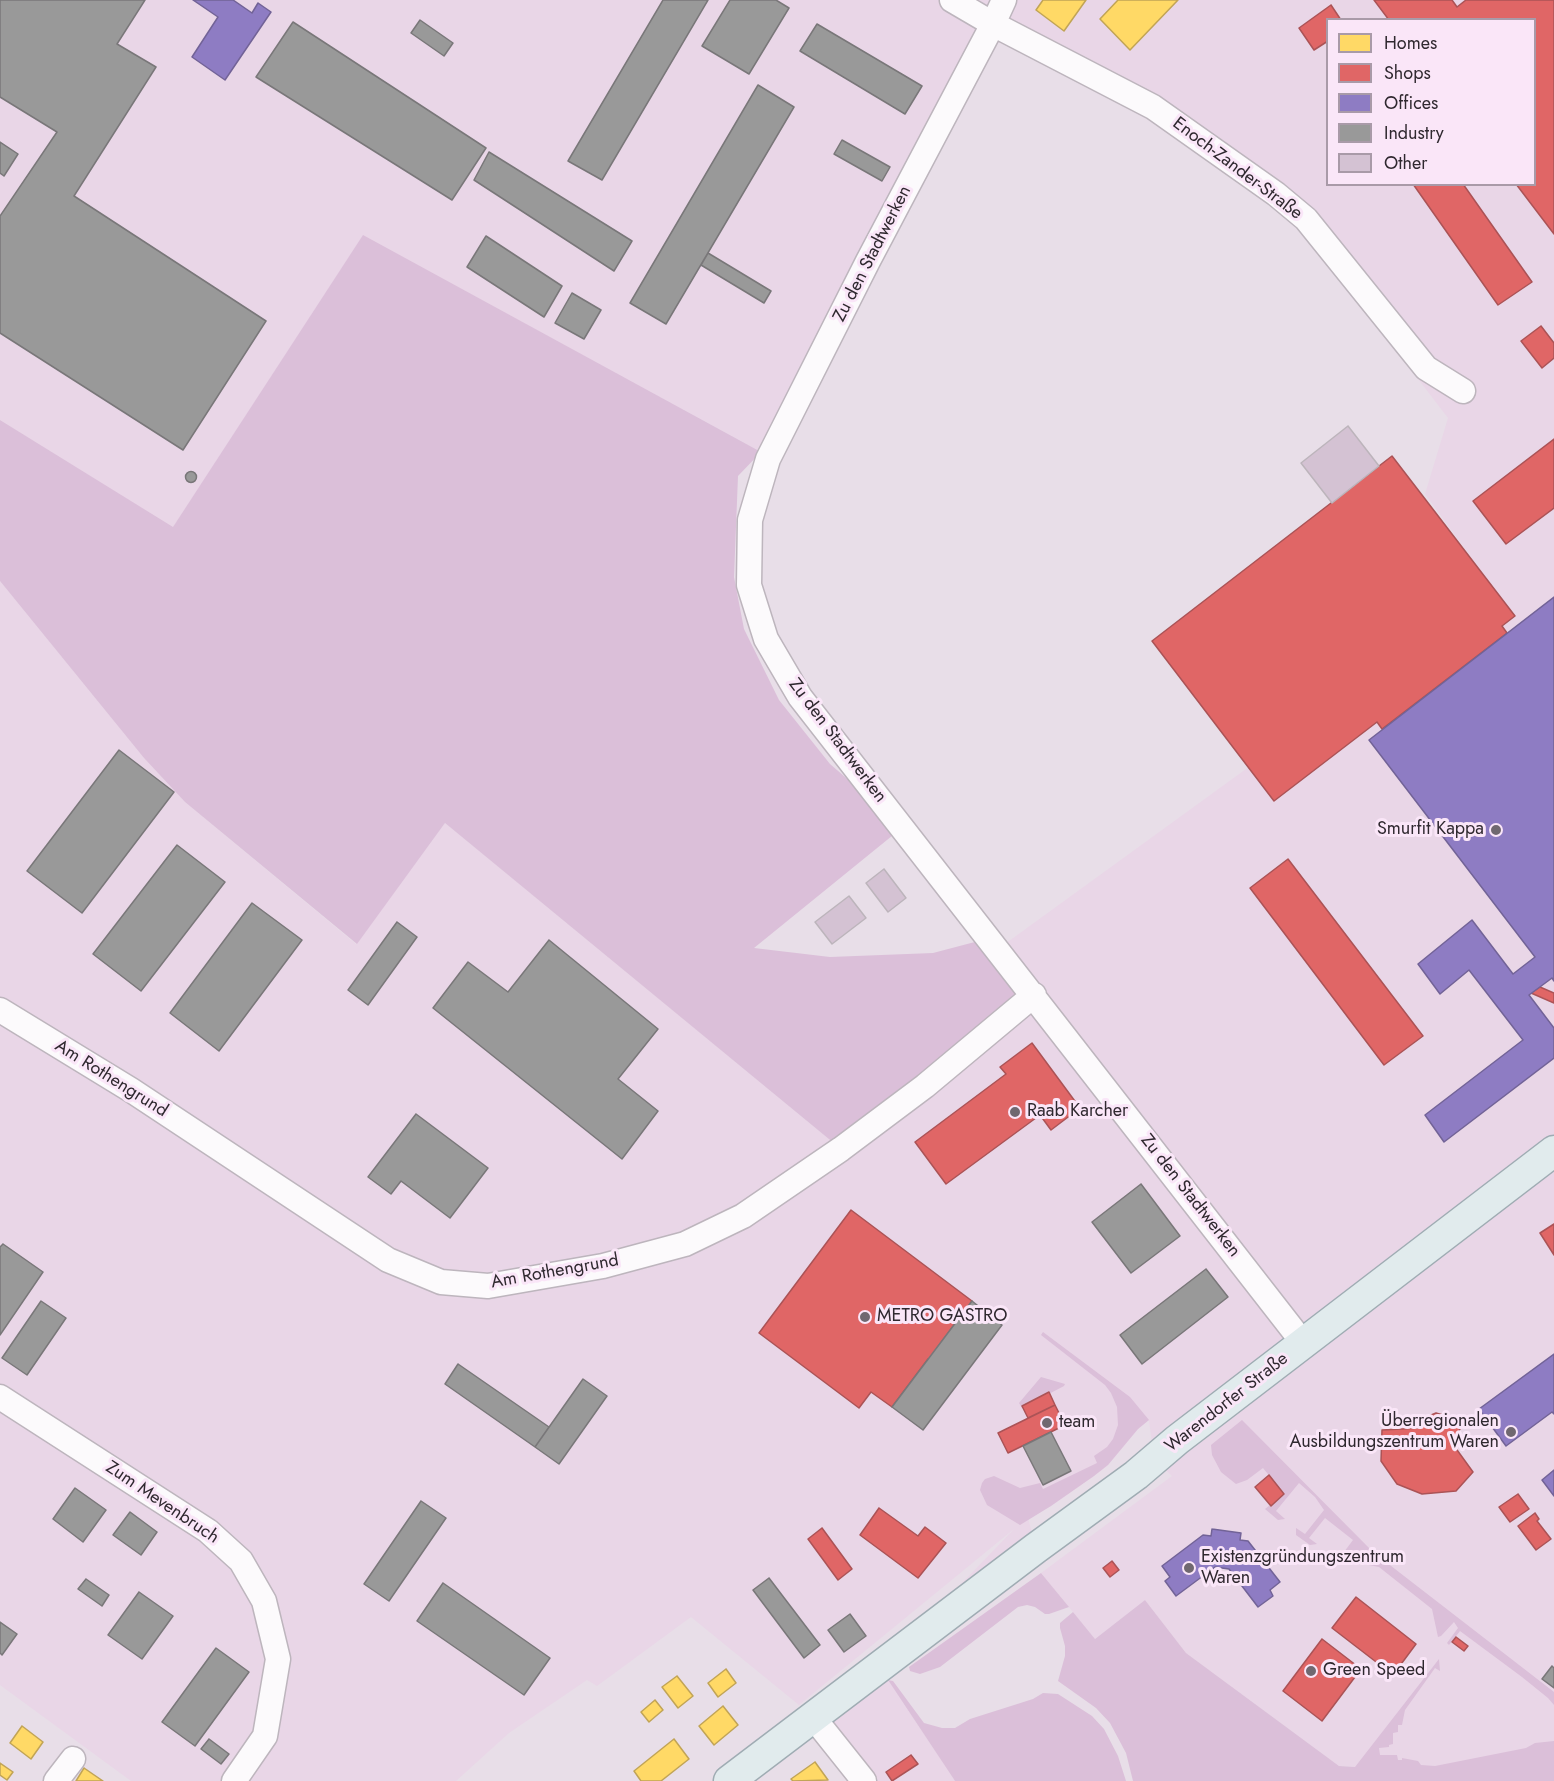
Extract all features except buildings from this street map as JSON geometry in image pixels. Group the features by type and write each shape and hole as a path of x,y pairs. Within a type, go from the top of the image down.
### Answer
{"main road":[{"name":"Warendorfer Straße","path":"729,1781 1136,1475 1184,1435 1554,1151"}],"street":[{"name":"Enoch-Zander-Straße","path":"952,0 993,24 1153,106 1276,194 1306,219 1426,368 1463,391"},
{"name":"Zu den Stadtwerken","path":"1004,0 768,459 750,520 749,585 766,639 800,697 1304,1344"},
{"name":"Am Rothengrund","path":"0,1010 131,1090 388,1260 441,1282 488,1286 603,1266 685,1244 743,1216 841,1149 925,1086 1034,995"},
{"name":"Zum Mevenbruch","path":"0,1397 208,1531 242,1561 264,1601 278,1659 265,1736 234,1781"},
{"path":"813,1717 864,1781"},
{"path":"56,1781 73,1759"}],"shaded area":[{"path":"0,0 1554,0 1554,1748 1439,1772 1339,1766 1186,1653 1145,1600 1095,1639 1041,1573 1172,1476 1154,1459 1149,1420 1138,1429 1108,1465 1051,1506 1028,1518 1036,1548 1006,1571 995,1559 913,1641 888,1660 1014,1529 799,1705 691,1617 597,1686 587,1680 509,1733 456,1781 131,1781 0,1685 0,581 144,758 185,802 356,944 445,823 841,1149 998,949 1494,589 1425,494 1448,418 1276,194 993,25 761,452 363,236 173,528 0,420"},
{"path":"363,235 761,452 738,476 734,577 744,629 779,700 830,764 903,827 754,948 830,957 933,953 990,938 1034,995 841,1149 445,823 357,944 185,802 144,758 0,581 0,420 173,527"},
{"path":"1043,1332 1130,1397 1149,1420 1138,1429 1108,1465 1020,1525 987,1505 980,1490 985,1479 994,1476 1020,1488 1040,1483 1043,1489 1097,1463 1094,1456 1107,1447 1118,1425 1117,1407 1105,1385 1041,1335"},
{"path":"1041,1377 1065,1384 1022,1408 1019,1403"},
{"path":"1242,1420 1373,1552 1554,1692 1554,1705 1522,1677 1460,1631 1449,1645 1447,1643 1458,1628 1454,1622 1438,1637 1432,1609 1379,1567 1333,1558 1333,1550 1341,1556 1353,1540 1325,1518 1309,1538 1317,1544 1310,1545 1296,1535 1296,1528 1305,1534 1324,1510 1315,1497 1299,1483 1276,1511 1285,1519 1278,1520 1265,1509 1284,1494 1263,1468 1247,1480 1236,1484 1221,1472 1212,1455 1211,1445"},
{"path":"1041,1573 1069,1607 1045,1614 1035,1607 1027,1605 1018,1607 940,1667 920,1674 910,1671 909,1667"},
{"path":"1145,1600 1186,1653 1339,1766 1355,1767 1439,1659 1440,1671 1435,1668 1405,1710 1402,1725 1398,1725 1398,1732 1393,1733 1393,1744 1379,1748 1380,1755 1397,1755 1398,1760 1402,1758 1418,1761 1421,1765 1435,1766 1526,1748 1535,1743 1554,1741 1554,1781 1133,1781 1126,1753 1110,1723 1096,1708 1058,1681 1065,1656 1060,1623 1073,1612 1095,1639"},
{"path":"888,1680 955,1781 874,1781 829,1723"},
{"path":"888,1680 893,1681 924,1723 942,1728 955,1728 970,1719 1033,1699 1043,1693 1058,1694 1092,1716 1104,1729 1118,1756 1126,1781 955,1781"}],"place":[{"name":"Smurfit Kappa","path":"1496,830"},
{"name":"Raab Karcher","path":"1015,1112"},
{"name":"METRO GASTRO","path":"865,1317"},
{"name":"team","path":"1047,1423"},
{"name":"Überregionalen Ausbildungszentrum Waren","path":"1511,1432"},
{"name":"Existenzgründungszentrum Waren","path":"1189,1568"},
{"name":"Green Speed","path":"1311,1671"}]}
